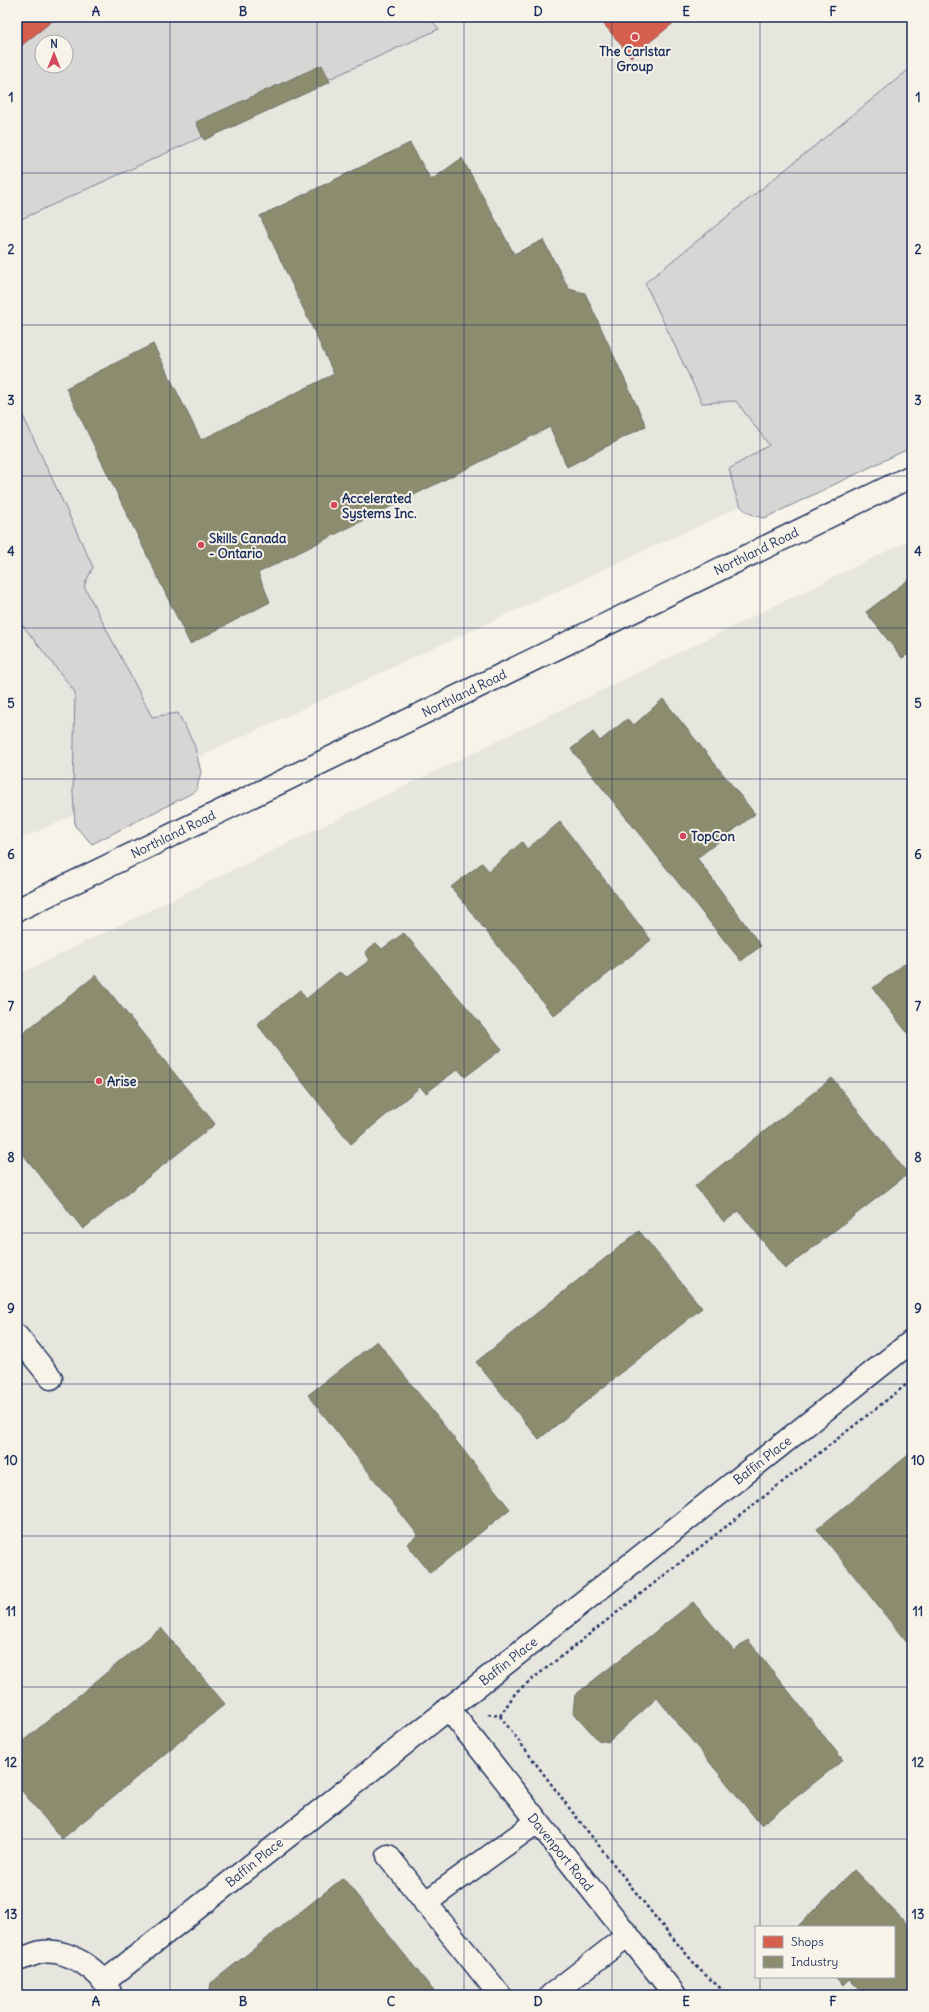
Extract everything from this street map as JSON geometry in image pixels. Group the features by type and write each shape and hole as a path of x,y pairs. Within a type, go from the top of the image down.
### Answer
{"street":[{"name":"Northland Road","path":"17,910 912,476"},
{"path":"17,1336 51,1378"},
{"name":"Baffin Place","path":"17,1960 42,1952 69,1956 87,1964 107,1988 448,1708 912,1341"},
{"name":"Davenport Road","path":"448,1708 675,1995"},
{"path":"425,1903 538,1822"},
{"path":"388,1856 500,1995"},
{"path":"551,1995 628,1935"}],"path":[{"path":"500,1716 516,1692 912,1380"},
{"path":"570,1810 674,1940 700,1970 728,1995"}],"shaded area":[{"path":"17,17 912,17 912,419 793,482 17,841"},
{"path":"57,17 429,17 439,29 17,221 17,49 34,35 34,74 74,74 74,34 36,34"},
{"path":"912,67 912,447 765,518 755,516 747,512 738,502 729,469 769,445 736,401 702,403 645,283"},
{"path":"17,403 93,567 84,586 152,717 178,713 194,744 201,772 196,791 92,844 75,826 73,792 75,692 17,618"},
{"path":"912,539 912,1995 17,1995 17,975"}],"building: Shops":[{"path":"17,17 57,17 34,34 17,49"},
{"name":"The Carlstar Group","path":"598,17 681,17 631,57"}],"building: Industry":[{"path":"322,65 330,82 204,140 196,122"},
{"path":"410,143 431,180 462,158 514,254 543,240 569,289 585,293 646,426 567,467 550,427 258,573 270,602 190,644 66,388 153,344 201,440 334,374 260,216"},
{"path":"912,577 912,652 902,658 866,612"},
{"name":"TopCon","path":"663,699 755,814 697,858 761,946 741,961 571,749 593,732 600,741 627,719 634,725"},
{"path":"560,822 651,940 554,1016 451,887 482,863 489,871 522,842 527,849"},
{"path":"404,933 502,1049 465,1077 458,1069 426,1093 420,1087 351,1144 257,1024 300,990 306,999 339,972 347,977 370,960 365,952 376,943 382,949"},
{"path":"912,958 912,1039 873,988"},
{"name":"Arise","path":"96,975 215,1124 83,1229 17,1147 17,1038"},
{"path":"832,1078 908,1174 785,1269 739,1211 724,1222 695,1186"},
{"path":"639,1231 702,1308 539,1439 476,1362"},
{"path":"377,1341 510,1509 430,1573 407,1544 418,1535 308,1395"},
{"path":"912,1452 912,1649 817,1529"},
{"path":"693,1602 734,1651 748,1640 843,1760 761,1825 657,1698 608,1742 598,1740 573,1712 575,1695"},
{"path":"161,1628 225,1704 62,1839 17,1785 17,1746"},
{"path":"854,1870 912,1929 912,1995 865,1995 849,1979 843,1985 836,1978 895,1978 895,1926 798,1926"},
{"path":"343,1878 437,1995 209,1995 211,1983"}],"place":[{"name":"The Carlstar Group","path":"635,37"},
{"name":"Accelerated Systems Inc.","path":"334,505"},
{"name":"Skills Canada - Ontario","path":"201,545"},
{"name":"TopCon","path":"683,836"},
{"name":"Arise","path":"99,1081"}]}
